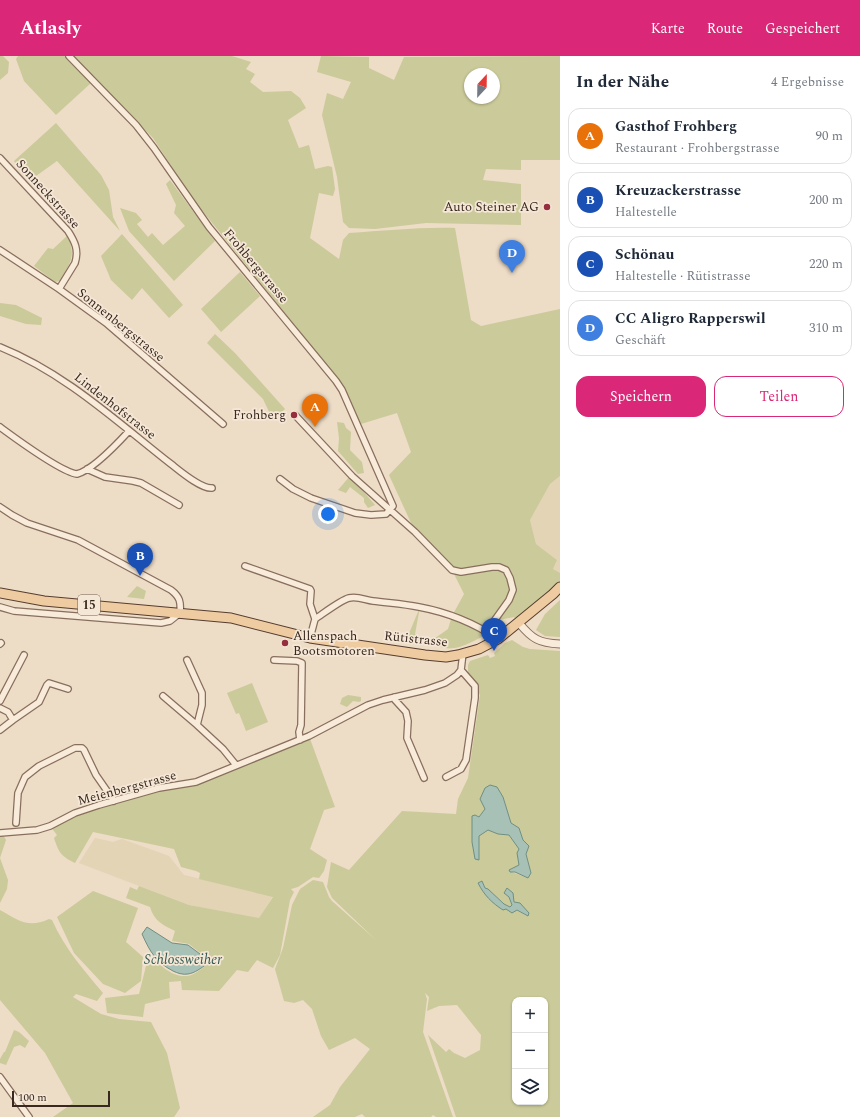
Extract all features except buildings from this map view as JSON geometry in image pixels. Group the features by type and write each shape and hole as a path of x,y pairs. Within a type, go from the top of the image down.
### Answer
{"main road":[{"name":"Rütistrasse","path":"0,593 44,601 236,618 310,638 446,657 479,648 498,639 519,623 560,587"}],"street":[{"name":"Frohbergstrasse","path":"69,56 136,126 154,148 209,227 336,381 348,404 393,506 390,510"},
{"name":"Sonneckstrasse","path":"0,158 64,226 74,240 77,247 75,263 59,289"},
{"name":"Sonnenbergstrasse","path":"0,250 59,289 106,323 223,424"},
{"name":"Lindenhofstrasse","path":"0,347 43,367 67,383 180,472 204,487 212,488"},
{"path":"295,415 339,463 415,532 452,570 460,572 492,567 499,567 506,570 513,590 509,600 494,622 495,632 498,639"},
{"path":"0,427 46,458 74,473 80,473 87,469 110,451 130,432"},
{"path":"87,469 105,478 133,480 141,483 179,506"},
{"path":"280,479 293,489 311,498 355,513 363,515 379,515 386,514 390,510"},
{"path":"0,507 26,523 78,540 171,590 177,595 180,603 180,613 170,621 161,623 14,611 0,607"},
{"path":"245,566 310,589 310,604 315,619 310,638"},
{"path":"315,619 348,598 358,597 371,601 420,607 446,614 486,631 498,639"},
{"path":"519,623 529,635 539,641 560,644"},
{"path":"446,777 461,769 466,760 475,698 475,686 461,670 463,653"},
{"path":"0,701 24,655"},
{"path":"187,660 202,693 202,705 197,725"},
{"path":"274,660 297,661 302,663 301,724 299,732 300,740"},
{"name":"Meienbergstrasse","path":"0,834 37,830 50,826 76,813 114,801 159,788 196,782 300,740 368,705 425,690 445,683 457,675 461,670"},
{"path":"0,730 39,702 49,683 68,689"},
{"path":"163,696 223,749 236,765"},
{"path":"394,697 406,712 408,720 407,738 424,778"},
{"path":"0,708 8,712 13,720"},
{"path":"16,823 18,793 25,777 39,766 75,748 82,748 84,750 96,775 112,796 114,801"},
{"path":"0,1077 29,1117"}],"shaded area":[{"path":"0,56 3,56 9,62 8,73 0,80"},
{"path":"18,56 64,56 91,83 56,115 24,81 16,59"},
{"path":"72,56 232,56 251,62 246,69 255,74 250,82 263,92 291,91 300,98 306,108 288,120 299,148 309,145 315,169 328,166 332,167 335,189 333,196 319,193 310,238 339,259 343,240 349,233 455,228 471,320 481,326 560,309 560,476 550,484 530,520 536,544 557,560 553,569 560,573 560,587 519,623 514,617 494,621 492,620 491,632 456,648 445,648 424,643 405,643 420,607 415,634 431,641 448,629 452,616 464,594 452,570 412,525 389,475 411,452 397,413 361,424 340,381 192,198 153,138"},
{"path":"321,56 369,57 369,68 394,80 404,57 560,56 560,160 521,160 521,170 486,169 483,180 521,184 521,225 426,223 375,229 349,228 343,222 337,177 322,115 327,93 343,99 351,82 317,72"},
{"path":"56,123 101,175 109,190 113,217 120,231 57,161 29,181 14,161"},
{"path":"170,180 215,241 174,281 129,231 120,208 136,213 142,220 137,224 148,237 152,233 163,245 185,226 174,213 176,205 166,184"},
{"path":"122,234 183,305 169,318 142,288 132,300 111,280 101,256"},
{"path":"67,236 72,249 71,259 60,281 55,282 34,266 48,248 53,249"},
{"path":"240,272 260,296 221,332 201,309"},
{"path":"0,303 16,305 42,318 41,325 26,324 0,316"},
{"path":"215,334 235,353 285,409 273,420 263,399 207,343"},
{"path":"337,422 344,423 346,428 351,432 350,450 362,462 364,473 358,474 338,451 339,438"},
{"path":"350,476 375,505 368,508 364,502 364,498 350,487 346,493 338,490"},
{"path":"560,476 560,573 553,569 557,560 536,544 530,520 550,484"},
{"path":"137,586 146,591 144,599 127,597"},
{"path":"560,600 560,637 545,636 536,630 545,614"},
{"path":"512,640 523,647 530,649 560,651 560,1117 456,1117 428,1035 446,1052 449,1049 465,1058 480,1050 481,1035 457,1005 439,1006 427,1011 429,997 425,993 427,999 423,1032 453,1117 436,1117 433,1115 431,1117 365,1117 362,1114 355,1117 313,1117 330,1105 340,1087 370,1049 355,1038 329,1050 321,1036 312,1009 303,1000 294,1003 284,1001 275,969 283,948 292,905 300,889 313,880 323,882 332,901 376,940 332,898 327,887 331,862 349,870 402,811 456,814 458,799 468,778 480,695 475,686 478,685 468,673 468,665 470,661 488,655 490,658 495,656 494,653 505,643","holes":["503,797 511,823 519,828 523,840 531,873 528,878 509,871 519,865 517,853 519,849 509,835 498,834 488,830 478,836 478,859 475,815 479,817 485,809","482,881 485,888 504,904 510,907 512,905 509,897 527,916 517,910 506,909 478,883"]},
{"path":"252,683 268,722 246,731 239,713 236,714 227,693"},
{"path":"348,695 361,697 361,701 353,701 347,707 340,704 342,698"},
{"path":"309,736 335,807 324,810 310,849 327,860 324,871 319,878 313,877 298,887 291,889 294,892 290,900 280,955 273,968 257,960 248,972 237,970 219,991 182,990 181,981 169,982 170,998 145,1004 143,1017 107,1013 105,998 139,994 149,954 170,972 181,976 192,975 208,964 204,956 189,944 172,941 175,931 157,919 150,907 126,898 130,887 137,890 139,886 189,905 259,918 273,897 199,879 200,873 181,867 174,849 93,832 75,863 59,851 54,838 57,835 50,826 75,813 124,799 196,782"},
{"path":"2,833 6,840 0,858 0,834"},
{"path":"95,838 113,842 122,839 169,856 184,875 273,896 259,919 189,905 79,863"},
{"path":"0,858 8,880 7,889 0,903"},
{"path":"93,891 138,908 126,942 143,957 141,981 125,993 103,984 74,953 57,917"},
{"path":"0,910 23,922 35,923 49,919 52,920 69,950 103,993 97,1001 76,994 73,997 101,1014 119,1019 151,1022 167,1053 180,1108 174,1117 53,1117 73,1103 45,1053 0,1000"},
{"path":"14,1030 19,1032 29,1041 25,1048 20,1045 14,1047 6,1065 0,1063 0,1059 5,1052"}],"water":[{"path":"490,785 497,787 503,797 511,823 519,828 523,840 529,846 526,854 531,873 528,878 515,872 510,872 509,870 519,865 517,853 519,849 509,835 498,834 488,830 479,836 479,860 475,859 472,842 472,816 475,815 479,817 485,809 480,799 485,788"},
{"path":"482,881 485,888 504,904 510,907 512,905 509,897 504,893 507,888 513,893 514,902 520,903 529,913 528,916 517,910 512,913 506,909 503,910 495,905 480,887 478,883"},
{"name":"Schlossweiher","path":"147,927 172,943 188,945 204,957 207,964 196,971 186,974 182,974 167,968 154,956 142,934"}],"place":[{"name":"Auto Steiner AG","path":"547,207"},
{"name":"CC Aligro Rapperswil","path":"512,273"},
{"name":"Frohberg","path":"294,415"},
{"name":"Gasthof Frohberg","path":"315,427"},
{"name":"Kreuzackerstrasse","path":"140,576"},
{"name":"Allenspach Bootsmotoren","path":"285,643"},
{"name":"Schönau","path":"494,651"}]}
